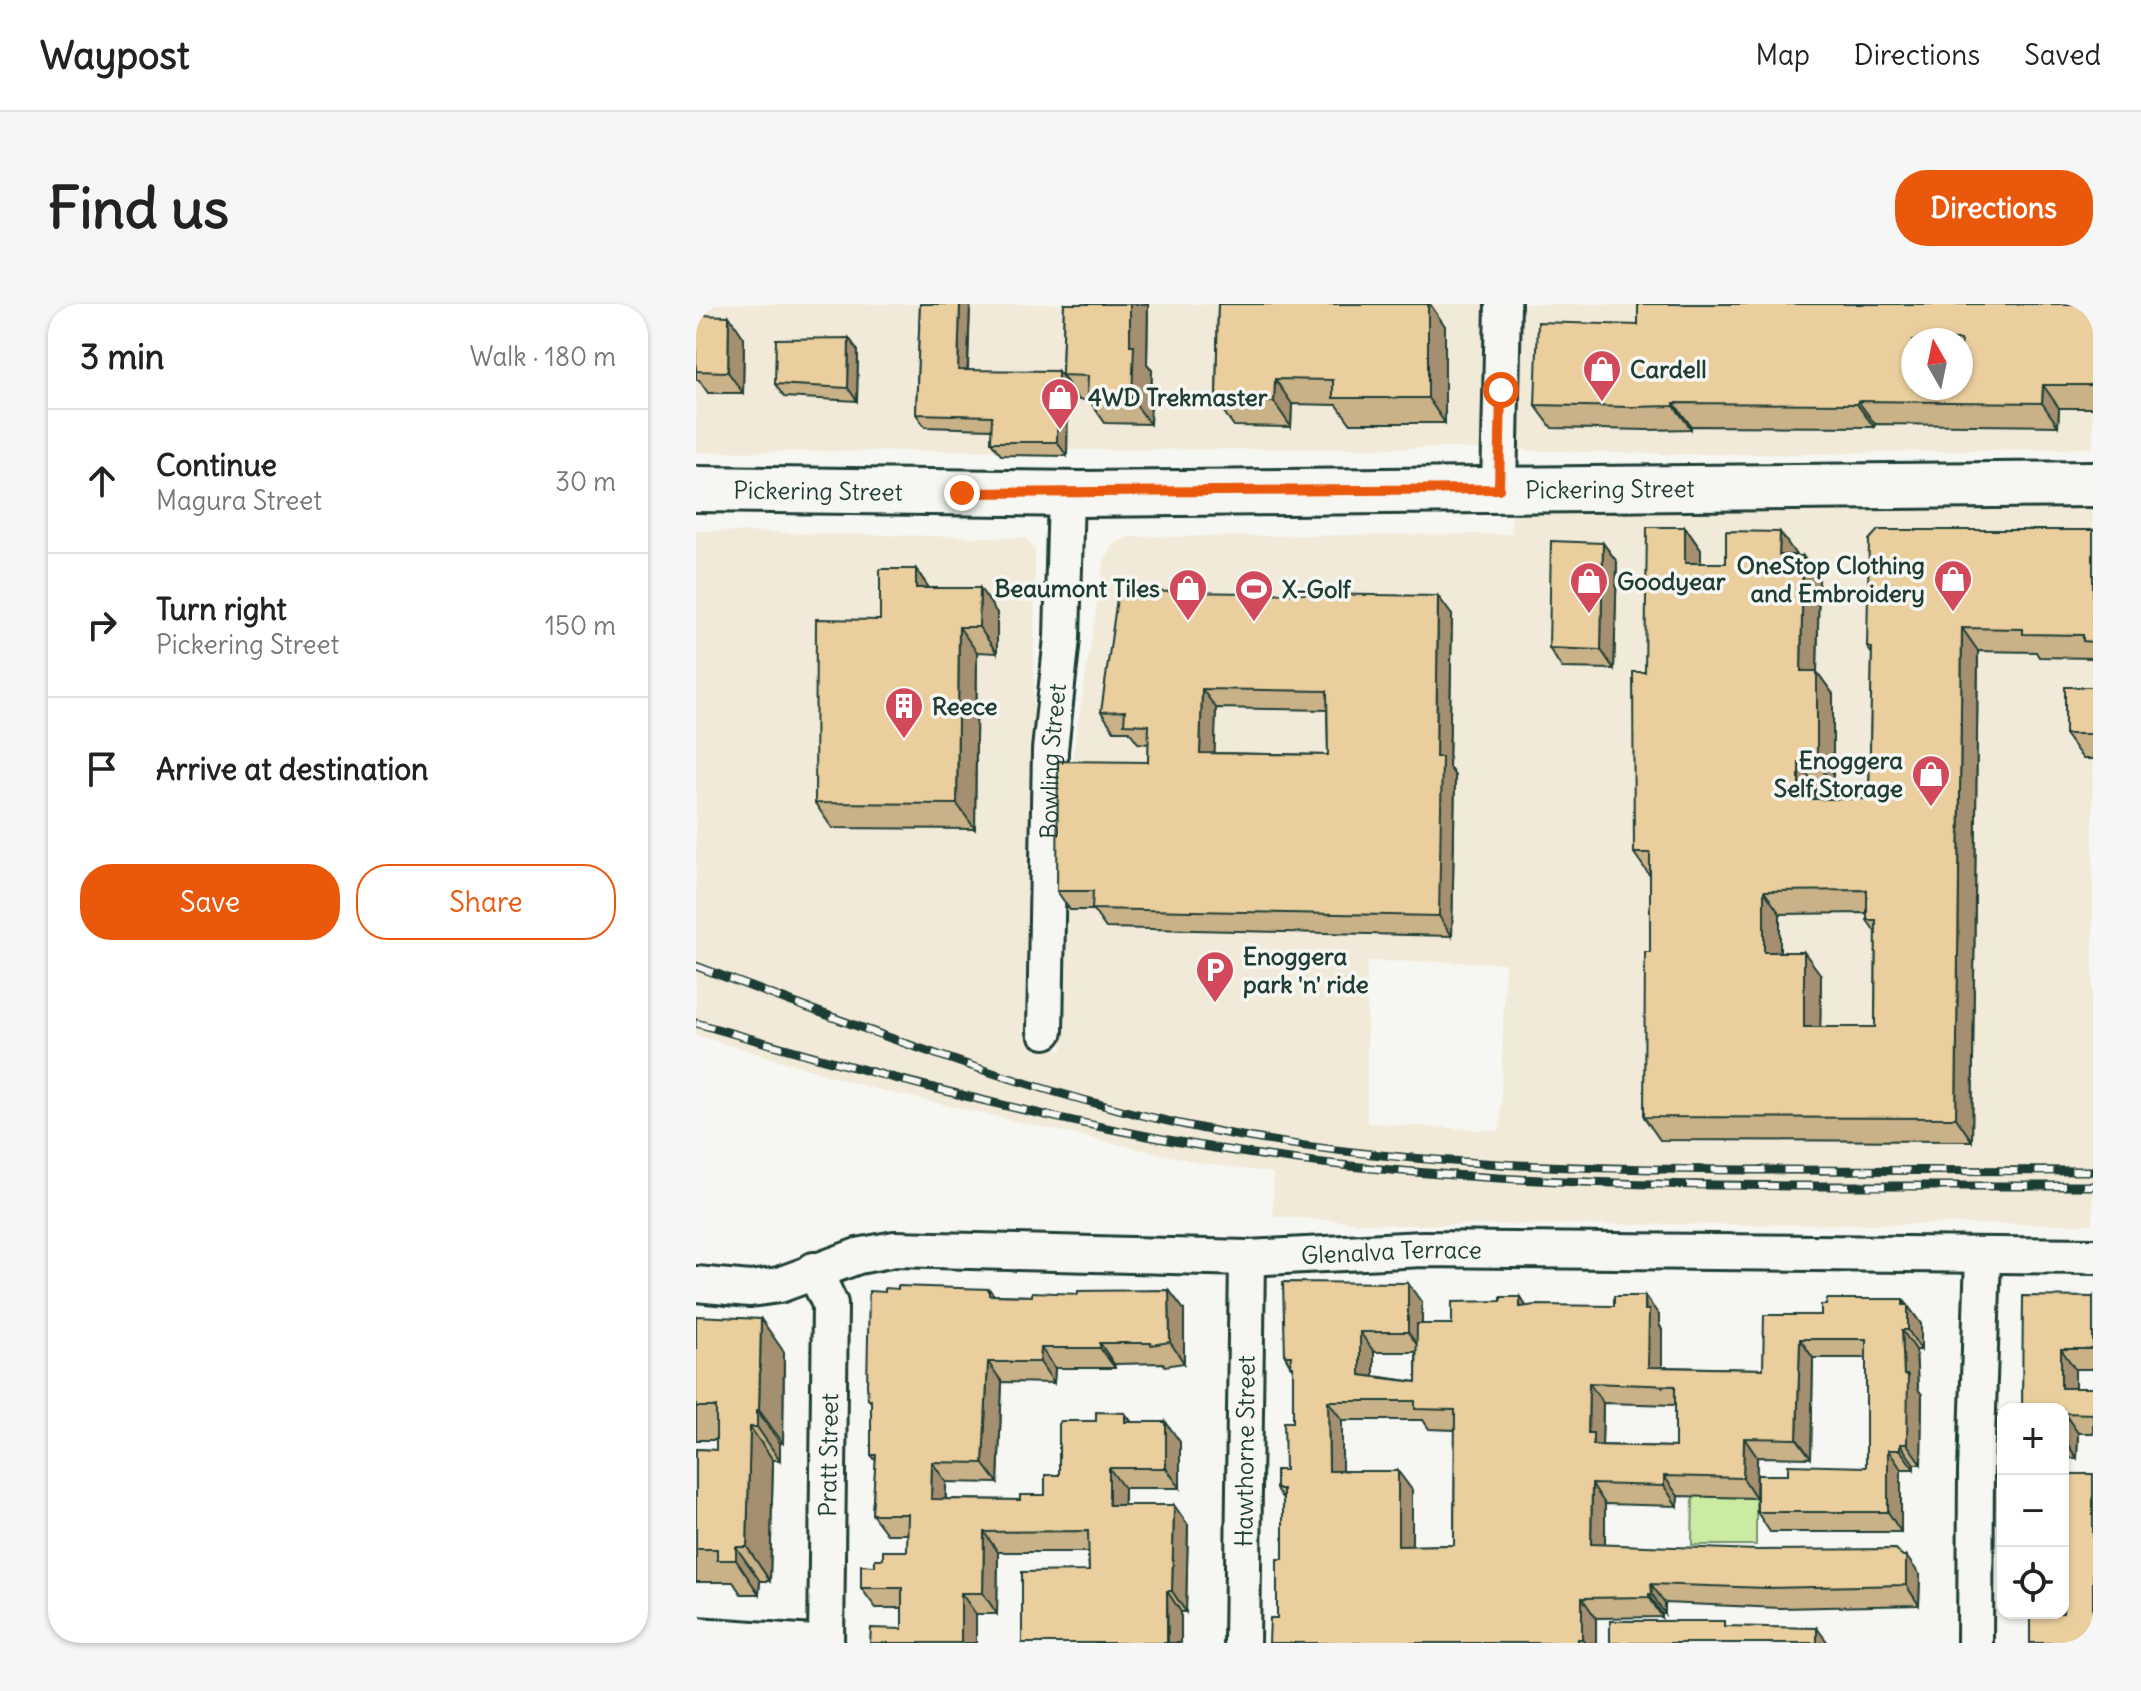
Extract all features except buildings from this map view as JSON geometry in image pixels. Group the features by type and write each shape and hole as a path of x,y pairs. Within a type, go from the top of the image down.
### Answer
{"main road":[{"name":"Pickering Street","path":"696,489 1066,494 2093,484"}],"street":[{"path":"1499,489 1503,304"},
{"name":"Bowling Street","path":"1045,1031 1050,750 1062,638 1066,494"},
{"name":"Glenalva Terrace","path":"696,1284 750,1289 779,1285 858,1256 895,1249 1247,1258 1423,1249 2093,1256"},
{"path":"1975,1643 1976,1472 1983,1255"},
{"name":"Hawthorne Street","path":"1242,1643 1247,1258"},
{"name":"Pratt Street","path":"814,1270 830,1304 826,1643"},
{"path":"696,1635 814,1643"}],"shaded area":[{"path":"696,304 2093,304 2093,448 1662,454 1445,448 696,452"},
{"path":"2093,506 2093,1224 1395,1225 1273,1216 1273,1173 1201,1163 871,1088 696,1035 696,531 1026,538 1035,550 1031,1041 1062,1051 1069,778 1104,561 1113,545 1128,537 1511,534 1512,512","holes":["1367,961 1505,963 1500,1131 1367,1123"]}],"green space":[{"path":"1693,1496 1756,1498 1756,1545 1692,1545"}],"railway":[{"path":"696,966 882,1035 1071,1097 1200,1128 1336,1150 1542,1166 2093,1171"},
{"path":"696,1023 995,1103 1147,1136 1298,1160 1397,1171 1595,1182 1794,1186 2093,1186"}],"place":[{"name":"Cardell","path":"1602,403"},
{"name":"4WD Trekmaster","path":"1060,431"},
{"name":"OneStop Clothing and Embroidery","path":"1953,613"},
{"name":"Goodyear","path":"1589,615"},
{"name":"Beaumont Tiles","path":"1188,622"},
{"name":"X-Golf","path":"1254,623"},
{"name":"Reece","path":"904,740"},
{"name":"Enoggera Self Storage","path":"1931,808"},
{"name":"Enoggera park 'n' ride","path":"1215,1004"}],"route":[{"path":"962,493 1499,489 1501,390"}]}
